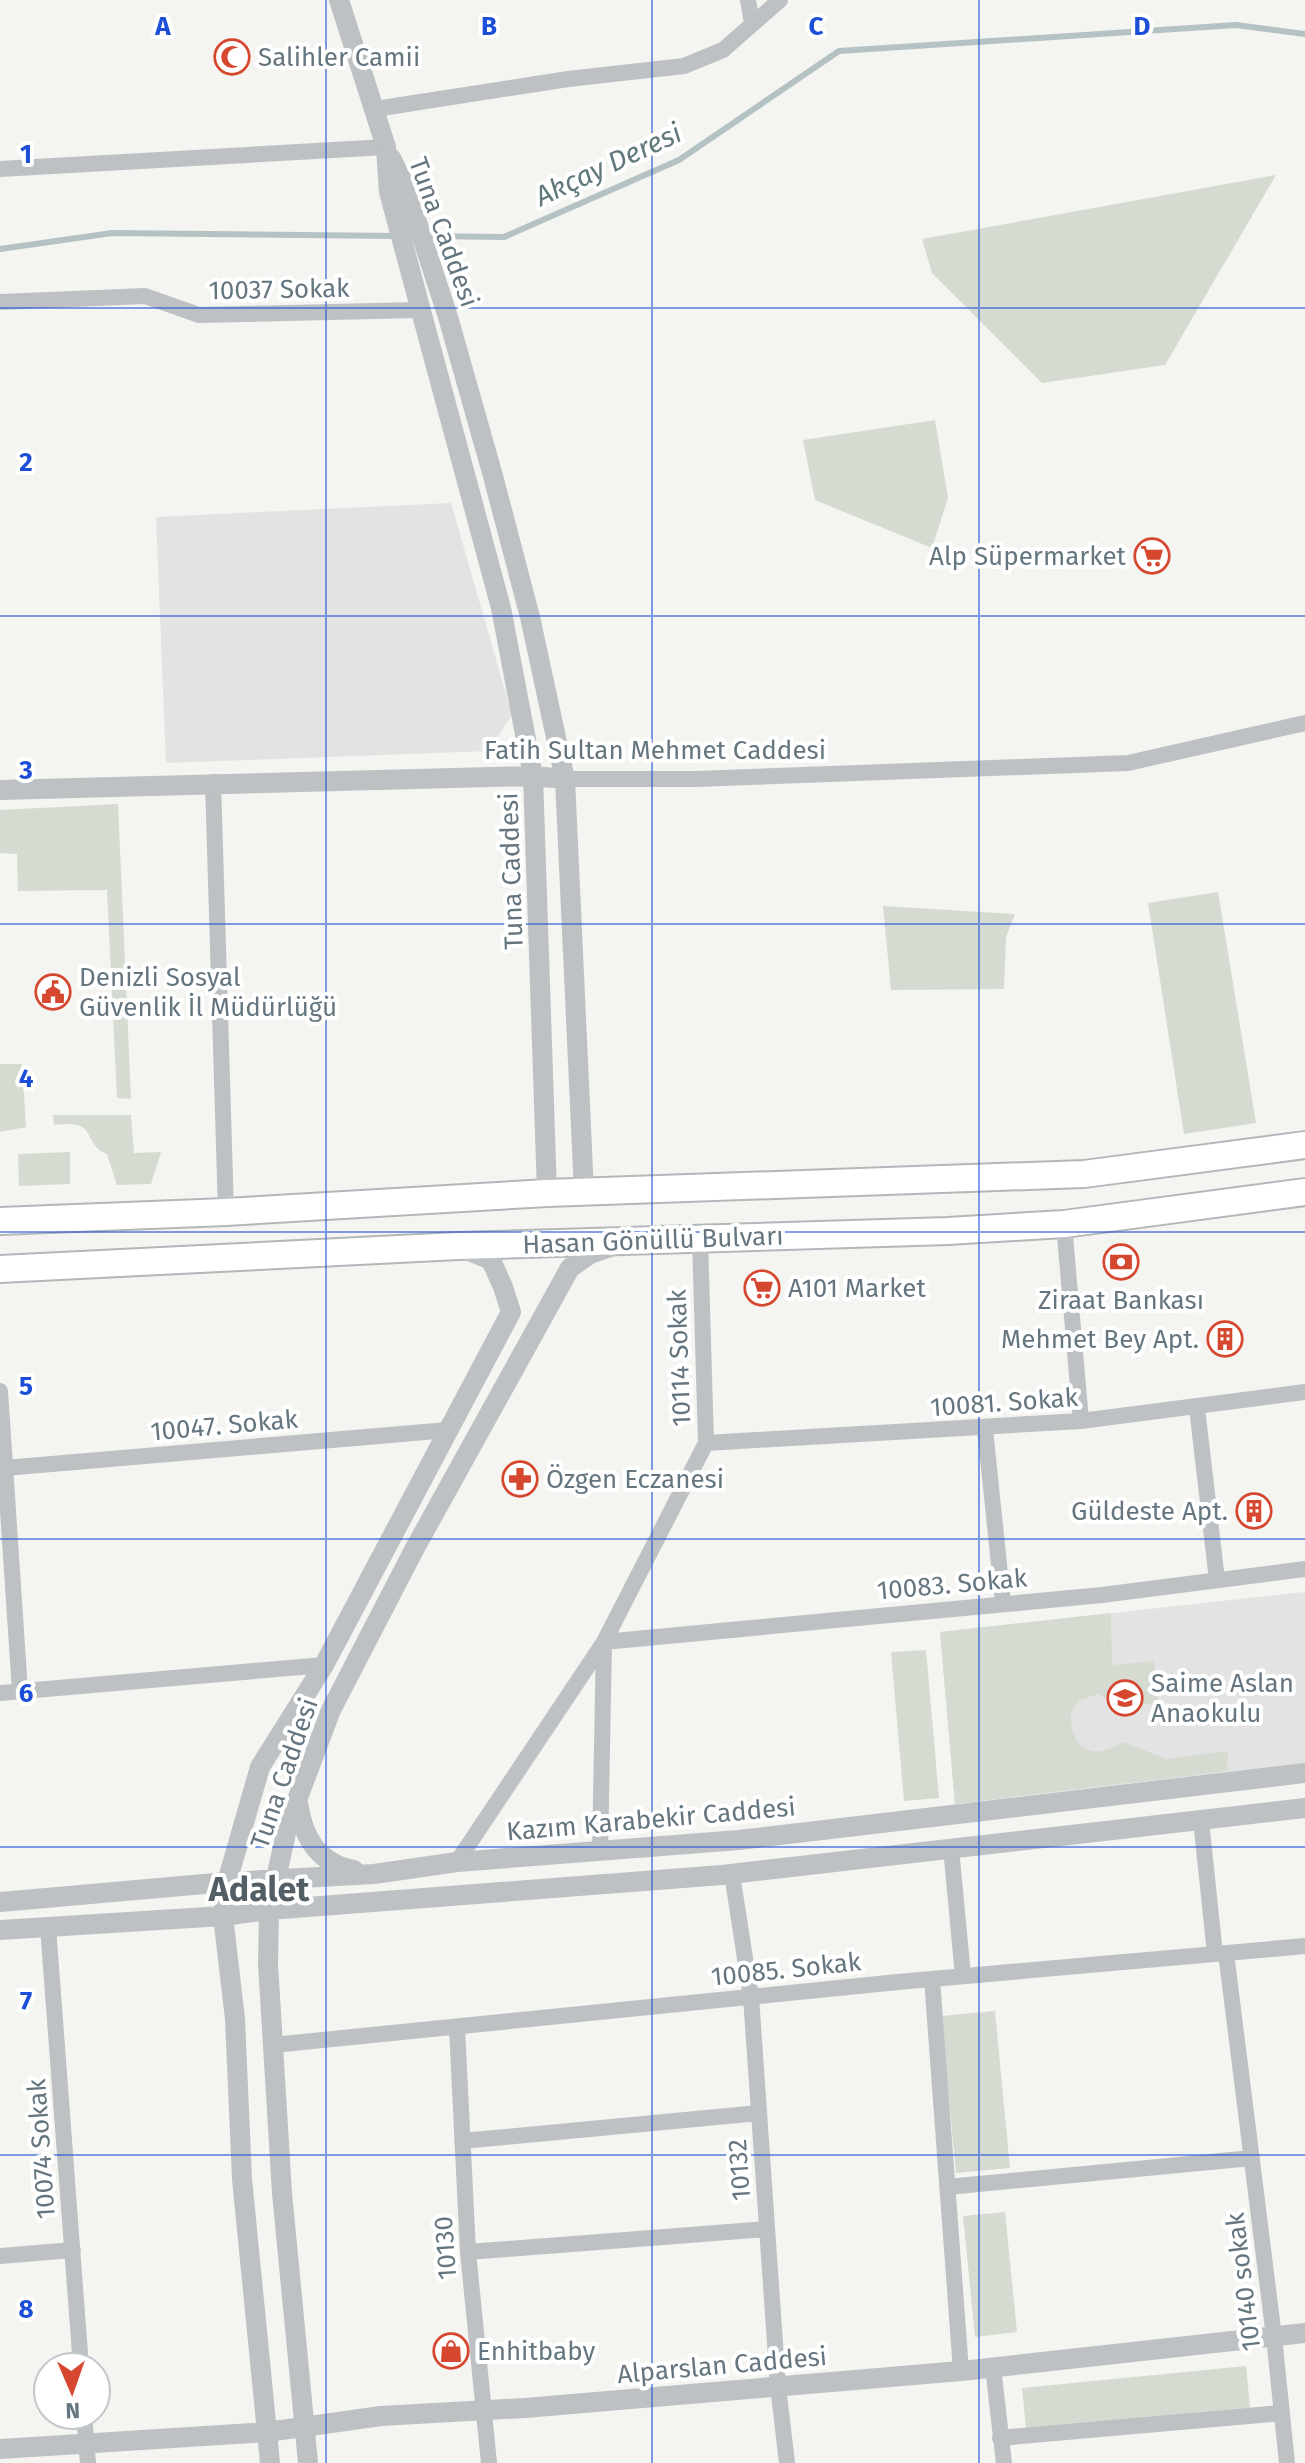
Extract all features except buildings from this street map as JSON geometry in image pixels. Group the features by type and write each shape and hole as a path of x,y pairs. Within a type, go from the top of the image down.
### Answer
{"main road":[{"name":"Hasan Gönüllü Bulvarı","path":"0,1221 226,1212 547,1193 1084,1174 1305,1145"},
{"name":"Hasan Gönüllü Bulvarı","path":"0,1269 458,1246 948,1231 1064,1224 1305,1192"}],"street":[{"name":"Tuna Caddesi","path":"339,0 375,109 397,190 416,302 501,608 533,776 547,1193"},
{"path":"748,0 752,24"},
{"path":"375,109 568,79 684,66 723,50 780,0"},
{"path":"0,169 386,147"},
{"name":"Tuna Caddesi","path":"397,190 440,296 493,476 530,617 565,779 584,1192"},
{"name":"10037 Sokak","path":"0,302 145,296 199,315 416,302"},
{"name":"Fatih Sultan Mehmet Caddesi","path":"0,790 213,782 533,776 565,779 741,777 1128,763 1305,723"},
{"path":"213,782 226,1212"},
{"path":"1064,1224 1081,1421"},
{"name":"10114 Sokak","path":"457,1862 604,1642 706,1443 700,1239"},
{"name":"Tuna Caddesi","path":"308,2463 282,2193 268,1964 269,1910 288,1824 331,1710 415,1548 570,1268 590,1254 628,1241"},
{"name":"Tuna Caddesi","path":"270,2463 242,2179 235,2019 223,1916 227,1882 260,1767 324,1665 511,1312 491,1260 458,1246"},
{"path":"0,1391 20,1691"},
{"name":"10081. Sokak","path":"706,1443 1081,1421 1305,1392"},
{"path":"1197,1408 1217,1580"},
{"path":"985,1429 1003,1603"},
{"name":"10047. Sokak","path":"5,1468 448,1430"},
{"name":"10083. Sokak","path":"604,1642 1102,1595 1305,1569"},
{"name":"10114 Sokak","path":"600,1852 604,1642"},
{"path":"0,1693 324,1665"},
{"name":"Kazım Karabekir Caddesi","path":"0,1902 227,1882 374,1874 457,1862 739,1840 1305,1773"},
{"path":"297,1800 301,1826 317,1852 339,1867 374,1874"},
{"path":"0,1930 223,1916 732,1874 1305,1808"},
{"name":"10140 sokak","path":"1201,1820 1252,2158 1287,2463"},
{"path":"951,1848 963,1976"},
{"name":"10132","path":"732,1874 751,1997 778,2386 787,2463"},
{"name":"10074 Sokak","path":"48,1927 80,2351"},
{"name":"10085. Sokak","path":"273,2045 963,1976 1305,1946"},
{"path":"932,1979 961,2371"},
{"name":"10130","path":"457,2028 468,2252 489,2463"},
{"path":"462,2141 759,2113"},
{"path":"947,2187 1252,2158"},
{"path":"468,2252 767,2229"},
{"path":"0,2256 73,2250"},
{"name":"Alparslan Caddesi","path":"0,2449 87,2454 381,2416 961,2371 1305,2333"},
{"path":"993,2367 1004,2463"},
{"path":"1000,2438 1282,2413"},
{"path":"85,2431 87,2454"}],"shaded area":[{"path":"1276,175 1165,365 1042,383 932,273 922,239"},
{"path":"935,420 948,498 932,548 815,500 803,440"},
{"path":"451,503 512,715 488,751 166,763 156,517"},
{"path":"118,804 131,1099 117,1098 107,890 18,891 17,854 0,853 0,810"},
{"path":"1218,892 1256,1123 1184,1134 1148,903"},
{"path":"883,906 1015,914 1006,937 1004,989 891,990"},
{"path":"0,1064 22,1064 26,1127 0,1132"},
{"path":"53,1115 131,1115 134,1153 161,1152 151,1184 117,1185 107,1154 94,1144 84,1128 69,1124 54,1125"},
{"path":"70,1152 70,1184 19,1186 18,1154"},
{"name":"Saime Aslan Anaokulu","path":"1305,1592 1305,1763 955,1804 940,1632"},
{"path":"1111,1613 1112,1665 1154,1661 1158,1703 1120,1706 1098,1694 1080,1700 1071,1713 1074,1736 1079,1743 1093,1751 1102,1751 1123,1742 1167,1759 1228,1751 1227,1771 955,1804 940,1632"},
{"path":"926,1650 939,1798 904,1801 891,1652"},
{"path":"995,2011 1010,2168 956,2173 941,2016"},
{"path":"1005,2212 1017,2332 975,2337 963,2216"},
{"path":"1246,2366 1250,2408 1026,2429 1022,2388"}],"waterway":[{"name":"Akçay Deresi","path":"424,236 504,237 679,160 839,51 1236,25 1305,34"},
{"name":"Akçay Deresi","path":"0,249 112,233 397,236"}],"place":[{"name":"Salihler Camii","path":"232,57"},
{"name":"Alp Süpermarket","path":"1152,556"},
{"name":"Denizli Sosyal Güvenlik İl Müdürlüğü","path":"53,992"},
{"name":"Ziraat Bankası","path":"1121,1262"},
{"name":"A101 Market","path":"762,1288"},
{"name":"Mehmet Bey Apt.","path":"1225,1339"},
{"name":"Özgen Eczanesi","path":"520,1479"},
{"name":"Güldeste Apt.","path":"1254,1511"},
{"name":"Saime Aslan Anaokulu","path":"1125,1698"},
{"name":"Enhitbaby","path":"451,2351"}],"district":[{"name":"Adalet","path":"259,1889"}]}
